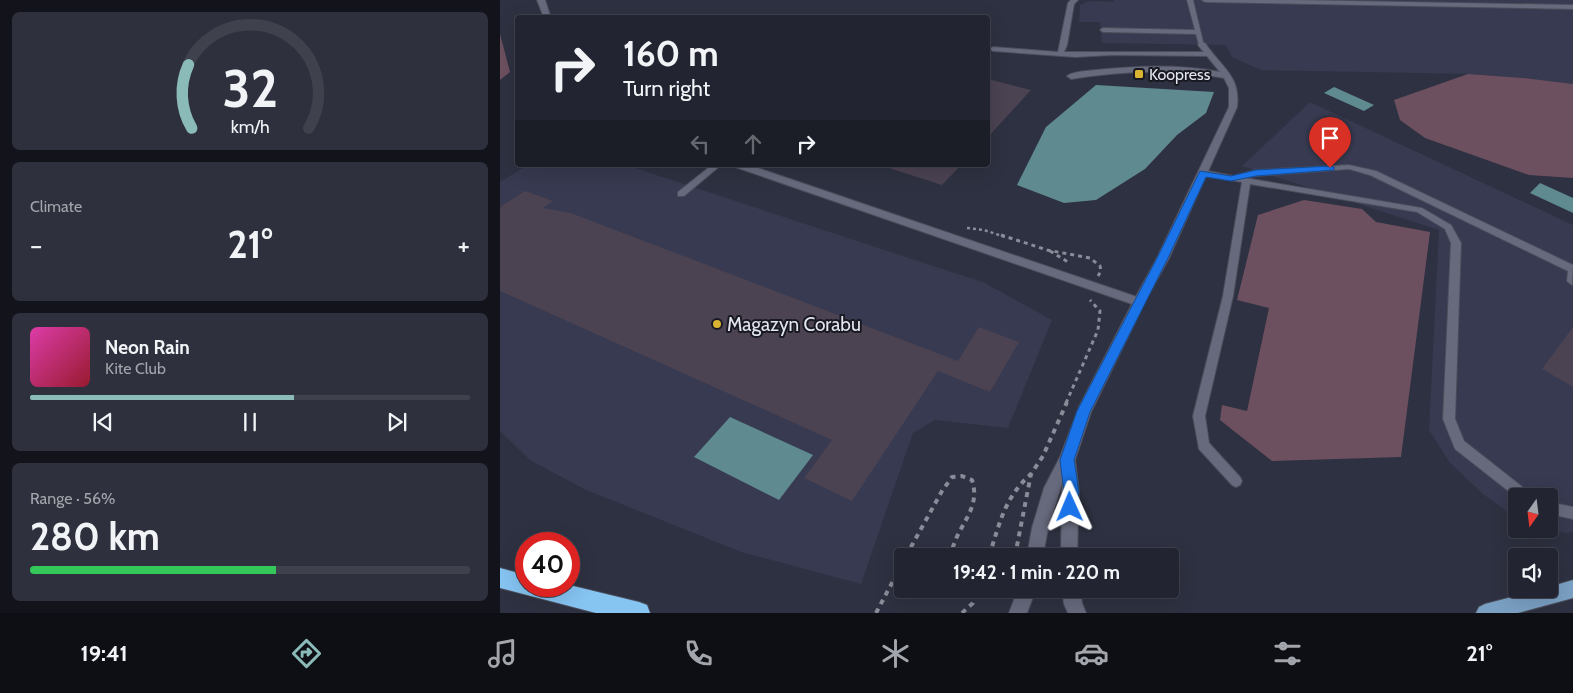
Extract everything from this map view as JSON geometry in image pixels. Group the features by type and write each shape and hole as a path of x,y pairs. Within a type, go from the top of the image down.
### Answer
{"highway":[{"path":"500,578 515,582"},
{"path":"573,597 639,613"}],"main road":[{"path":"1485,613 1573,588"}],"street":[{"path":"541,0 547,15"},
{"path":"1036,548 1040,528 1052,488 1067,460 1084,411 1197,187 1233,107 1236,95 1233,85 1228,76 1202,45"},
{"path":"1071,76 1119,70 1204,71 1228,76"},
{"path":"745,167 1095,281 1139,302"},
{"path":"1067,460 1071,492 1069,548"},
{"path":"1018,613 1024,598"},
{"path":"1072,598 1077,613"}],"lane":[{"path":"1061,53 1071,3 1075,0"},
{"path":"1190,0 1202,45"},
{"path":"1205,0 1573,7"},
{"path":"1474,0 1479,5"},
{"path":"1103,30 1198,32"},
{"path":"993,49 1061,53 1208,54"},
{"path":"681,194 715,167"},
{"path":"1231,178 1256,173 1349,167 1373,173 1573,270 1572,281"},
{"path":"1203,173 1419,210 1448,227 1456,243 1449,419 1459,445 1515,488"},
{"path":"1236,481 1203,445 1199,416 1228,296 1246,181"},
{"path":"1558,510 1573,513"}],"path":[{"path":"966,228 984,230 1047,250 1090,258 1096,261 1101,271 1086,296 1100,311 1098,330 1043,456 1032,474 1017,548"},
{"path":"991,548 1000,512 1019,483 1032,474"},
{"path":"910,548 942,490 952,477 962,476 972,480 976,488 976,501 954,542 953,548"},
{"path":"876,613 894,579"},
{"path":"962,613 973,603 974,598"}],"shaded area":[{"path":"1114,0 1573,0 1573,84 1468,74 1261,70 1232,57 1226,45 1102,43 1100,22 1079,22 1080,5 1089,1 1114,2"},
{"path":"500,34 510,72 500,80"},
{"path":"1468,74 1573,84 1573,178 1529,175 1425,138 1400,120 1394,100"},
{"path":"1096,85 1214,92 1206,113 1177,135 1145,169 1096,200 1064,203 1017,185 1046,127"},
{"path":"1334,87 1374,105 1364,111 1324,93"},
{"path":"1310,102 1573,225 1573,532 1565,533 1558,531 1558,488 1508,488 1508,512 1483,494 1450,463 1429,430 1439,230 1242,166"},
{"path":"525,167 632,167 985,283 1052,320 1008,428 935,420 913,433 861,584 741,552 584,489 530,460 500,431 500,182"},
{"path":"1540,183 1573,198 1573,213 1530,193"},
{"path":"1304,200 1362,209 1376,222 1430,232 1401,457 1272,461 1220,420 1222,405 1247,411 1269,308 1237,300 1258,215"},
{"path":"730,417 813,455 779,500 694,457"}],"building":[{"path":"990,80 1031,90 990,135"},
{"path":"889,167 959,167 942,185"},
{"name":"Magazyn Corabu","path":"525,191 553,201 543,208 571,213 958,361 979,327 1019,342 990,392 938,371 852,501 804,478 832,440 500,291 500,207"},
{"path":"1573,327 1573,387 1542,369"}],"place":[{"name":"Koopress","path":"1139,74"},
{"name":"Magazyn Corabu","path":"717,324"}],"route":[{"path":"1070,507 1071,492 1067,460 1084,411 1163,258 1203,173 1231,178 1256,173 1330,168"}]}
